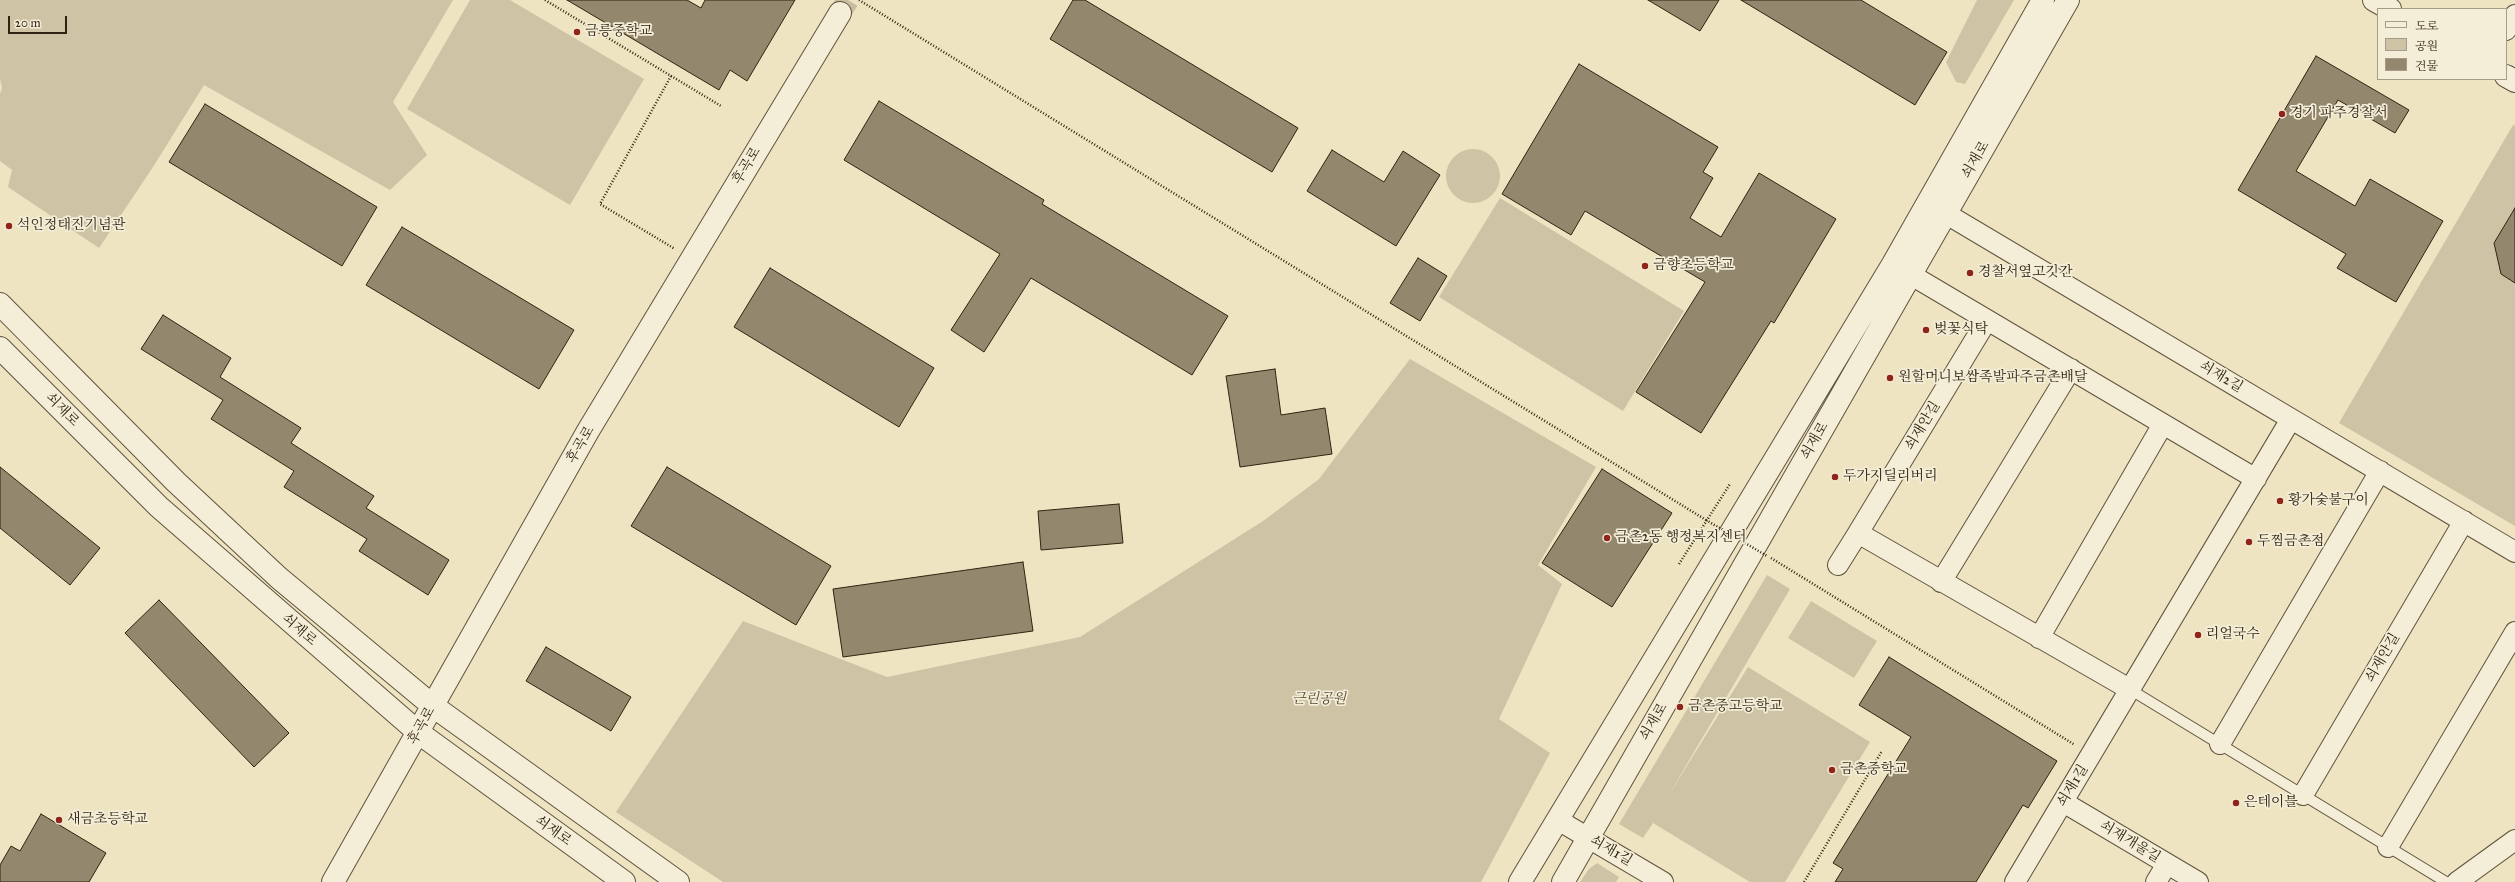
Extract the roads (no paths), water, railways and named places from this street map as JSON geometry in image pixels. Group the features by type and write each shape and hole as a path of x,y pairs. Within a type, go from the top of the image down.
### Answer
{"street":[{"path":"1520,882 1902,269 1936,208 2043,0"},
{"name":"쇠재로","path":"1936,208 2068,0"},
{"path":"2374,0 2388,8"},
{"name":"후곡로","path":"333,882 588,431 840,13"},
{"path":"2507,28 2515,15"},
{"name":"쇠재2길","path":"1936,208 2515,552"},
{"path":"1902,269 2256,479"},
{"name":"쇠재로","path":"1563,882 1902,269"},
{"name":"쇠재로","path":"0,304 176,482 279,578 433,706 678,882"},
{"name":"쇠재안길","path":"1838,565 1987,320"},
{"name":"쇠재로","path":"0,348 160,507 419,732 624,882"},
{"path":"1940,582 2071,369"},
{"path":"1858,533 1940,582 2131,690 2292,419"},
{"path":"2040,638 2163,424"},
{"path":"2220,744 2380,471"},
{"name":"쇠재안길","path":"2303,795 2464,521"},
{"path":"2388,846 2515,632"},
{"name":"쇠재1길","path":"2015,882 2131,690"},
{"name":"쇠재개울길","path":"2063,802 2198,882"},
{"name":"쇠재1길","path":"1558,820 1664,882"},
{"path":"2457,882 2515,840"},
{"path":"2156,882 2167,864"}],"lane":[{"path":"2131,690 2446,882"}],"tunnel":[{"path":"840,13 848,0"}],"place":[{"name":"금릉중학교","path":"577,32"},
{"name":"경기 파주경찰서","path":"2282,114"},
{"name":"석인정태진기념관","path":"9,226"},
{"name":"금향초등학교","path":"1645,266"},
{"name":"경찰서옆고깃간","path":"1970,273"},
{"name":"벚꽃식탁","path":"1926,330"},
{"name":"원할머니보쌈족발파주금촌배달","path":"1890,378"},
{"name":"두가지딜리버리","path":"1835,477"},
{"name":"황가숯불구이","path":"2280,501"},
{"name":"금촌2동 행정복지센터","path":"1607,538"},
{"name":"두찜금촌점","path":"2249,542"},
{"name":"리얼국수","path":"2198,635"},
{"name":"금촌중고등학교","path":"1680,707"},
{"name":"금촌중학교","path":"1832,770"},
{"name":"은테이블","path":"2236,803"},
{"name":"새금초등학교","path":"59,820"}],"park label":[{"name":"근린공원","path":"1319,700"}]}
